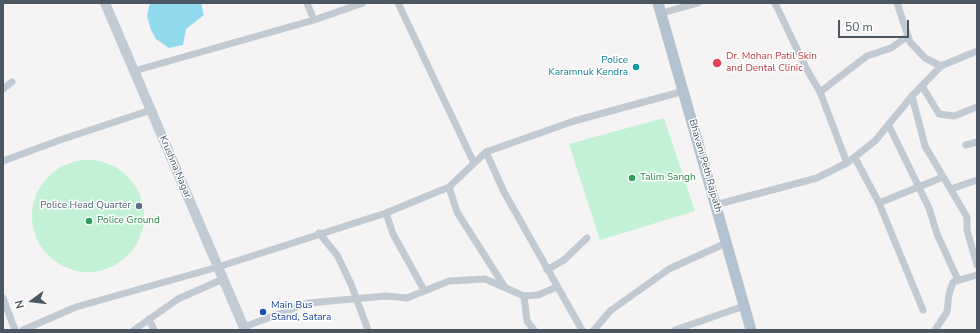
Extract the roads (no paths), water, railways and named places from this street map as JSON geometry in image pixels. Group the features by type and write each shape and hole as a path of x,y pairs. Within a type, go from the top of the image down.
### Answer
{"main road":[{"name":"Krushna Nagar","path":"105,3 245,329"},
{"name":"Bhavani Peth Rajpath","path":"660,8 750,330"}],"street":[{"path":"307,3 314,20"},
{"path":"134,71 314,20 363,3"},
{"path":"398,3 474,163"},
{"path":"660,8 698,3"},
{"path":"775,3 806,68 820,92 847,163"},
{"path":"897,3 910,42 925,58 942,66"},
{"path":"820,92 867,56 891,48 908,36"},
{"path":"715,204 817,178 847,163 855,158 889,126 912,96 942,66 977,51"},
{"path":"3,89 12,82"},
{"path":"922,86 939,114 954,116 977,107"},
{"path":"23,330 76,307 218,267 386,213 449,187 486,152 574,121 684,91"},
{"path":"912,96 925,146 967,217 967,230 977,265"},
{"path":"3,161 60,140 151,110"},
{"path":"889,126 929,208 937,234 958,280"},
{"path":"966,145 977,142"},
{"path":"486,152 504,192 582,330"},
{"path":"855,158 879,203 924,310"},
{"path":"879,203 943,177"},
{"path":"951,189 977,180"},
{"path":"449,187 457,212 504,286"},
{"path":"386,213 393,234 424,290"},
{"path":"319,234 337,255 368,330"},
{"path":"547,270 564,260 587,238"},
{"path":"594,330 610,311 669,269 726,243"},
{"path":"936,330 947,312 949,294 953,282 977,275"},
{"path":"134,330 178,299 223,279"},
{"path":"245,329 308,303 386,296 407,298 449,281 485,279 524,296 538,295 557,287"},
{"path":"524,296 527,321 534,330"},
{"path":"3,298 15,330"},
{"path":"675,330 744,306"},
{"path":"149,319 154,330"}],"water":[{"path":"151,3 201,3 204,15 186,29 183,45 169,48 156,39 151,30 147,16"}],"place":[{"name":"Dr. Mohan Patil Skin and Dental Clinic","path":"717,63"},
{"name":"Police Karamnuk Kendra","path":"636,67"},
{"name":"Talim Sangh","path":"632,178"},
{"name":"Police Head Quarter","path":"139,206"},
{"name":"Police Ground","path":"89,221"},
{"name":"Main Bus Stand, Satara","path":"263,312"}]}
